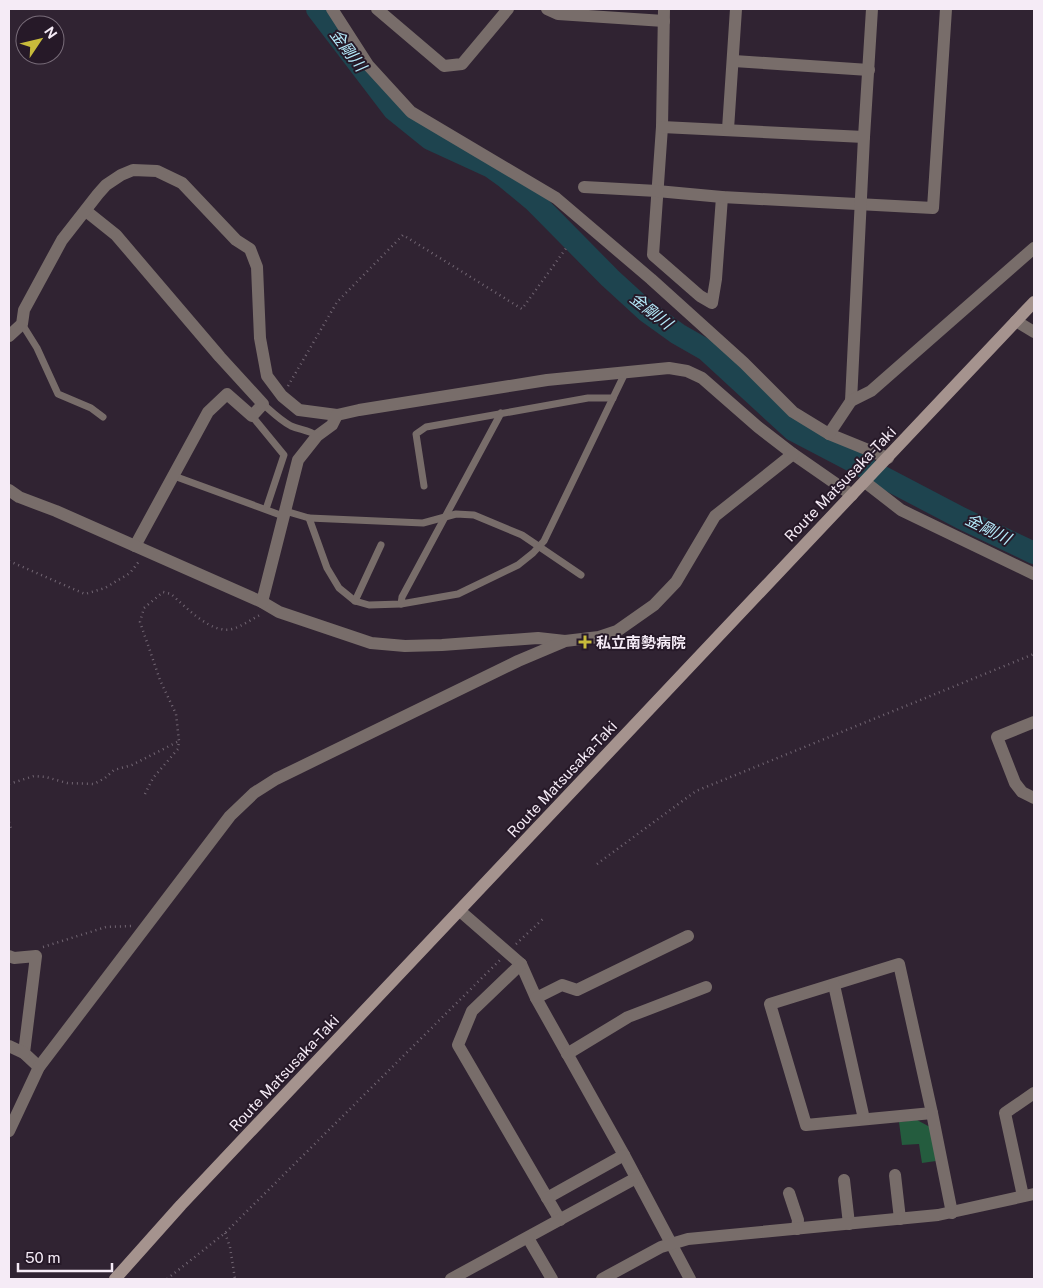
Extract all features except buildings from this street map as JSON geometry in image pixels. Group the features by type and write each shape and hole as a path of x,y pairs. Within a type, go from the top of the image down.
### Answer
{"main road":[{"name":"Route Matsusaka-Taki","path":"115,1279 181,1204 886,461 1034,302"}],"street":[{"path":"332,9 368,65 411,112 556,198 651,279 744,363 793,412 829,434 886,461"},
{"path":"377,9 444,66 462,64 508,9"},
{"path":"547,9 558,14 664,15 662,127 653,256 700,296 712,303 722,197"},
{"path":"728,129 736,9"},
{"path":"851,401 860,204 872,9"},
{"path":"584,187 722,197 933,208 946,9"},
{"path":"734,61 869,70"},
{"path":"662,127 864,137"},
{"path":"9,336 22,324 24,310 62,240 106,185 134,170 157,171 182,183 236,240 250,249 257,267 260,338 266,376 282,396 299,410 337,415 547,380 669,368 687,371 702,378 758,427 852,495"},
{"path":"86,211 116,235 220,358 263,404 252,416 227,394 208,412 174,476 141,549"},
{"path":"829,434 851,401 871,391 1034,248"},
{"path":"1016,322 1034,332"},
{"path":"262,602 298,460 317,436 332,425 337,415"},
{"path":"9,490 19,497 56,511 262,602 279,612 371,642 404,646 538,638 566,641 599,637 617,631 654,605 676,582 715,516 794,454"},
{"path":"867,480 901,510 1034,574"},
{"path":"9,1131 39,1067 230,816 254,793 276,779 446,696 518,661 566,641"},
{"path":"1034,722 997,737 1015,783 1022,792 1034,798"},
{"path":"460,911 521,964 536,998 624,1155 690,1279"},
{"path":"536,998 562,985 577,990 688,936"},
{"path":"9,956 14,958 36,956 24,1053"},
{"path":"521,964 472,1011 458,1045 560,1220"},
{"path":"932,1114 806,1125 770,1004 899,964 932,1114 952,1213"},
{"path":"834,985 864,1119"},
{"path":"567,1054 628,1017 706,986"},
{"path":"9,1046 24,1053 39,1067"},
{"path":"602,1279 671,1243 688,1239 952,1213 1029,1195 1005,1113 1034,1093"},
{"path":"547,1198 624,1155"},
{"path":"895,1175 900,1219"},
{"path":"451,1279 636,1178"},
{"path":"844,1180 849,1224"},
{"path":"789,1193 798,1220 797,1229"},
{"path":"528,1238 552,1279"}],"lane":[{"path":"22,324 37,348 58,394 91,408 103,417"},
{"path":"309,518 327,568 339,588 355,601 369,605 401,604 458,594 518,565 544,541 626,371"},
{"path":"424,486 416,434 426,427 588,398 613,398"},
{"path":"263,404 276,416 292,426 312,432 317,436"},
{"path":"401,604 402,597 501,413"},
{"path":"252,416 284,455 266,510"},
{"path":"174,476 266,510 309,518 423,523 456,514 474,515 522,536 581,575"},
{"path":"355,601 381,545"}],"path":[{"path":"282,396 337,302 404,235 522,310 567,247"},
{"path":"9,561 85,594 105,588 130,573 141,549"},
{"path":"145,794 153,778 178,749 179,741 176,714 160,680 140,622 144,608 163,592 170,594 209,625 218,629 234,629 260,615 279,612"},
{"path":"597,864 696,791 1034,654"},
{"path":"9,784 34,776 68,783 94,784 114,770 132,765 179,741"},
{"path":"9,822 11,828"},
{"path":"167,1279 225,1233 544,918"},
{"path":"36,956 43,946 106,927 148,925"},
{"path":"225,1233 230,1247 235,1279"}],"green space":[{"path":"917,1120 930,1127 936,1161 922,1163 919,1144 902,1145 899,1122"}],"waterway":[{"name":"金剛川","path":"317,9 394,110 430,139 491,167 505,177 534,201 610,278 646,311 678,334 706,350 793,430 961,518 1034,553"}],"place":[{"name":"私立南勢病院","path":"585,642"}]}
